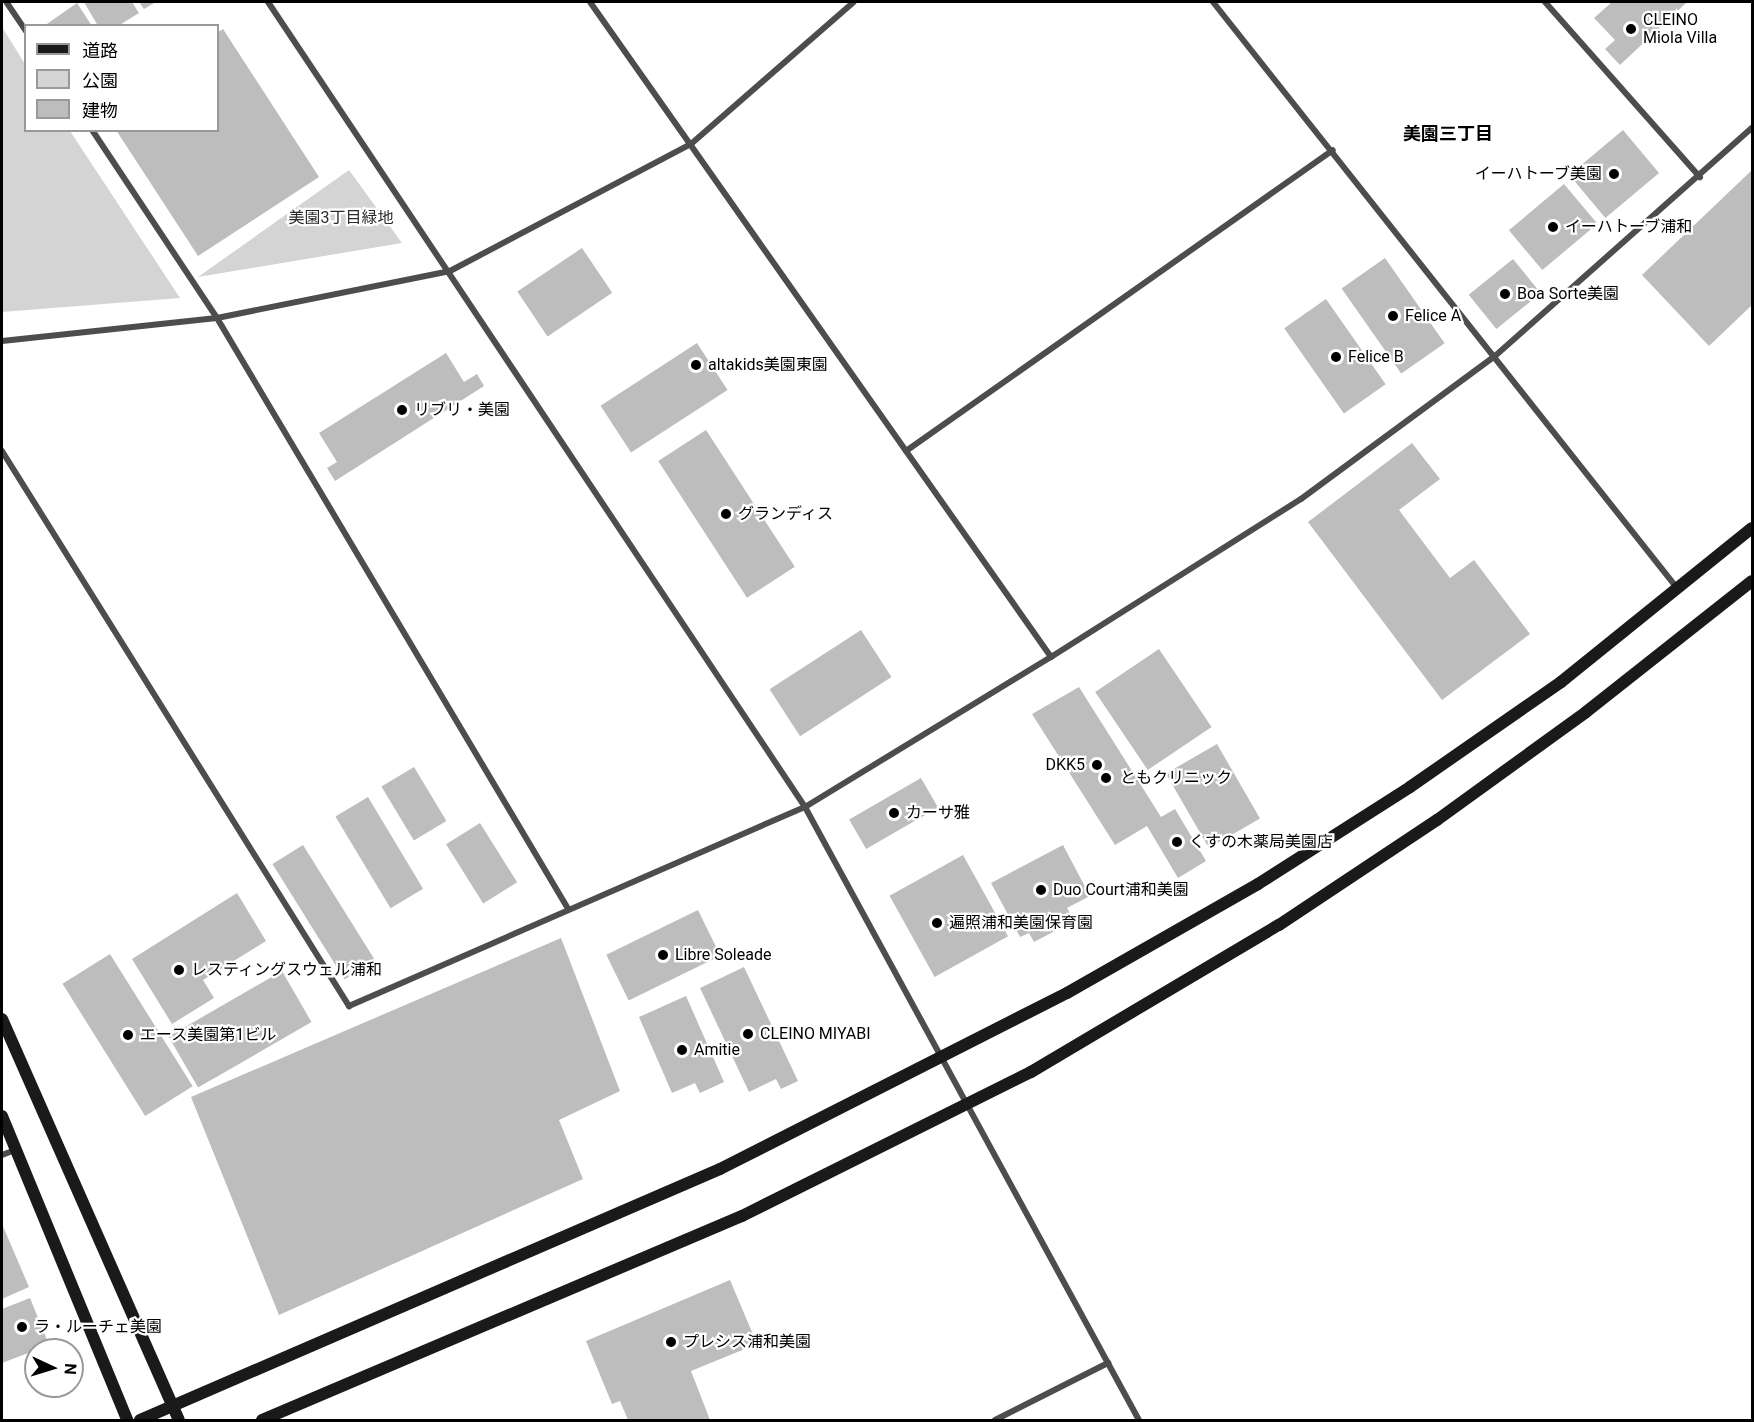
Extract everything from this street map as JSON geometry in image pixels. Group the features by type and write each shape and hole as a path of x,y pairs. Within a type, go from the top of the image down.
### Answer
{"street":[{"path":"267,2 450,271 805,807 944,1058 1139,1420"},
{"path":"590,2 1051,657"},
{"path":"2,341 217,318 450,271 691,144 854,2"},
{"path":"1213,2 1334,150 1678,589"},
{"path":"1545,2 1700,177"},
{"path":"6,4 24,28"},
{"path":"2,451 349,1006 567,908 805,807 1051,657 1300,500 1495,356 1700,177 1752,128"},
{"path":"93,132 217,318 567,908"},
{"path":"906,451 1334,150"},
{"path":"140,1420 720,1169 944,1058 1067,993 1258,884 1391,799 1561,682 1752,528"},
{"path":"262,1420 742,1216 1031,1072 1279,925 1437,820 1586,712 1752,581"},
{"path":"2,1019 179,1420"},
{"path":"2,1116 127,1420"},
{"path":"2,1155 15,1150"},
{"path":"995,1420 1108,1363"}],"green space":[{"path":"2,27 24,62 24,132 71,132 180,298 2,312"},
{"name":"美園3丁目緑地","path":"349,170 402,243 198,277"}],"building":[{"path":"84,2 132,2 139,13 121,24 97,24"},
{"path":"139,2 156,2 144,9"},
{"name":"CLEINO Miola Villa","path":"1612,2 1687,2 1620,65 1605,49 1615,40 1594,18"},
{"path":"77,3 91,24 47,24"},
{"path":"223,29 319,177 198,256 117,132 219,132 219,31"},
{"name":"イーハトーブ美園","path":"1623,130 1659,173 1605,218 1569,175"},
{"path":"1752,170 1752,305 1709,346 1642,275"},
{"name":"イーハトーブ浦和","path":"1564,184 1597,224 1542,270 1509,230"},
{"path":"582,248 612,293 548,336 517,292"},
{"name":"Felice A","path":"1385,258 1445,343 1401,374 1342,288"},
{"name":"Boa Sorte美園","path":"1513,259 1541,293 1496,329 1469,295"},
{"name":"Felice B","path":"1326,299 1386,384 1344,413 1284,328"},
{"path":"697,343 727,390 631,453 601,406"},
{"name":"リブリ・美園","path":"446,353 464,382 477,374 484,386 335,481 327,468 337,462 319,433"},
{"name":"グランディス","path":"706,430 795,567 747,598 658,461"},
{"path":"1412,443 1440,479 1399,510 1450,578 1474,560 1530,634 1442,700 1308,522"},
{"path":"861,630 891,677 800,736 770,689"},
{"path":"1159,649 1212,727 1148,770 1095,692"},
{"name":"DKK5","path":"1079,687 1161,817 1175,809 1206,861 1178,878 1147,826 1115,845 1032,714"},
{"path":"1217,744 1260,818 1209,848 1166,774"},
{"path":"414,767 446,821 414,841 381,787"},
{"name":"カーサ雅","path":"921,778 938,807 866,849 849,819"},
{"path":"368,797 423,889 391,908 335,817"},
{"path":"480,823 517,882 483,904 446,844"},
{"path":"303,845 375,960 345,979 272,864"},
{"name":"Duo Court浦和美園","path":"1063,845 1090,896 1067,908 1074,921 1034,942 1029,933 1020,937 991,883"},
{"path":"963,855 1008,936 935,977 890,896"},
{"name":"レスティングスウェル浦和","path":"237,893 266,941 203,980 214,998 172,1024 132,959"},
{"name":"Libre Soleade","path":"698,910 720,956 629,1001 606,955"},
{"path":"561,938 620,1091 559,1120 583,1179 279,1315 191,1097"},
{"name":"エース美園第1ビル","path":"110,954 193,1086 145,1116 63,984"},
{"name":"CLEINO MIYABI","path":"744,967 798,1081 781,1089 776,1079 749,1092 700,988"},
{"path":"282,971 312,1022 198,1088 169,1036"},
{"name":"Amitie","path":"686,996 724,1082 700,1093 695,1083 672,1093 639,1017"},
{"path":"2,1224 29,1287 2,1299"},
{"name":"プレシス浦和美園","path":"730,1280 757,1344 691,1371 710,1420 628,1420 620,1401 612,1404 586,1341"},
{"name":"ラ・ルーチェ美園","path":"30,1298 46,1338 24,1338 24,1355 2,1363 2,1309"}],"place":[{"name":"CLEINO Miola Villa","path":"1631,29"},
{"name":"イーハトーブ美園","path":"1614,174"},
{"name":"イーハトーブ浦和","path":"1553,227"},
{"name":"Boa Sorte美園","path":"1505,294"},
{"name":"Felice A","path":"1393,316"},
{"name":"Felice B","path":"1336,357"},
{"name":"altakids美園東園","path":"696,365"},
{"name":"リブリ・美園","path":"402,410"},
{"name":"グランディス","path":"726,514"},
{"name":"DKK5","path":"1097,765"},
{"name":"ともクリニック","path":"1106,778"},
{"name":"カーサ雅","path":"894,813"},
{"name":"くすの木薬局美園店","path":"1177,842"},
{"name":"Duo Court浦和美園","path":"1041,890"},
{"name":"遍照浦和美園保育園","path":"937,923"},
{"name":"Libre Soleade","path":"663,955"},
{"name":"レスティングスウェル浦和","path":"179,970"},
{"name":"CLEINO MIYABI","path":"748,1034"},
{"name":"エース美園第1ビル","path":"128,1035"},
{"name":"Amitie","path":"682,1050"},
{"name":"ラ・ルーチェ美園","path":"22,1327"},
{"name":"プレシス浦和美園","path":"671,1342"}],"district":[{"name":"美園三丁目","path":"1448,134"}]}
